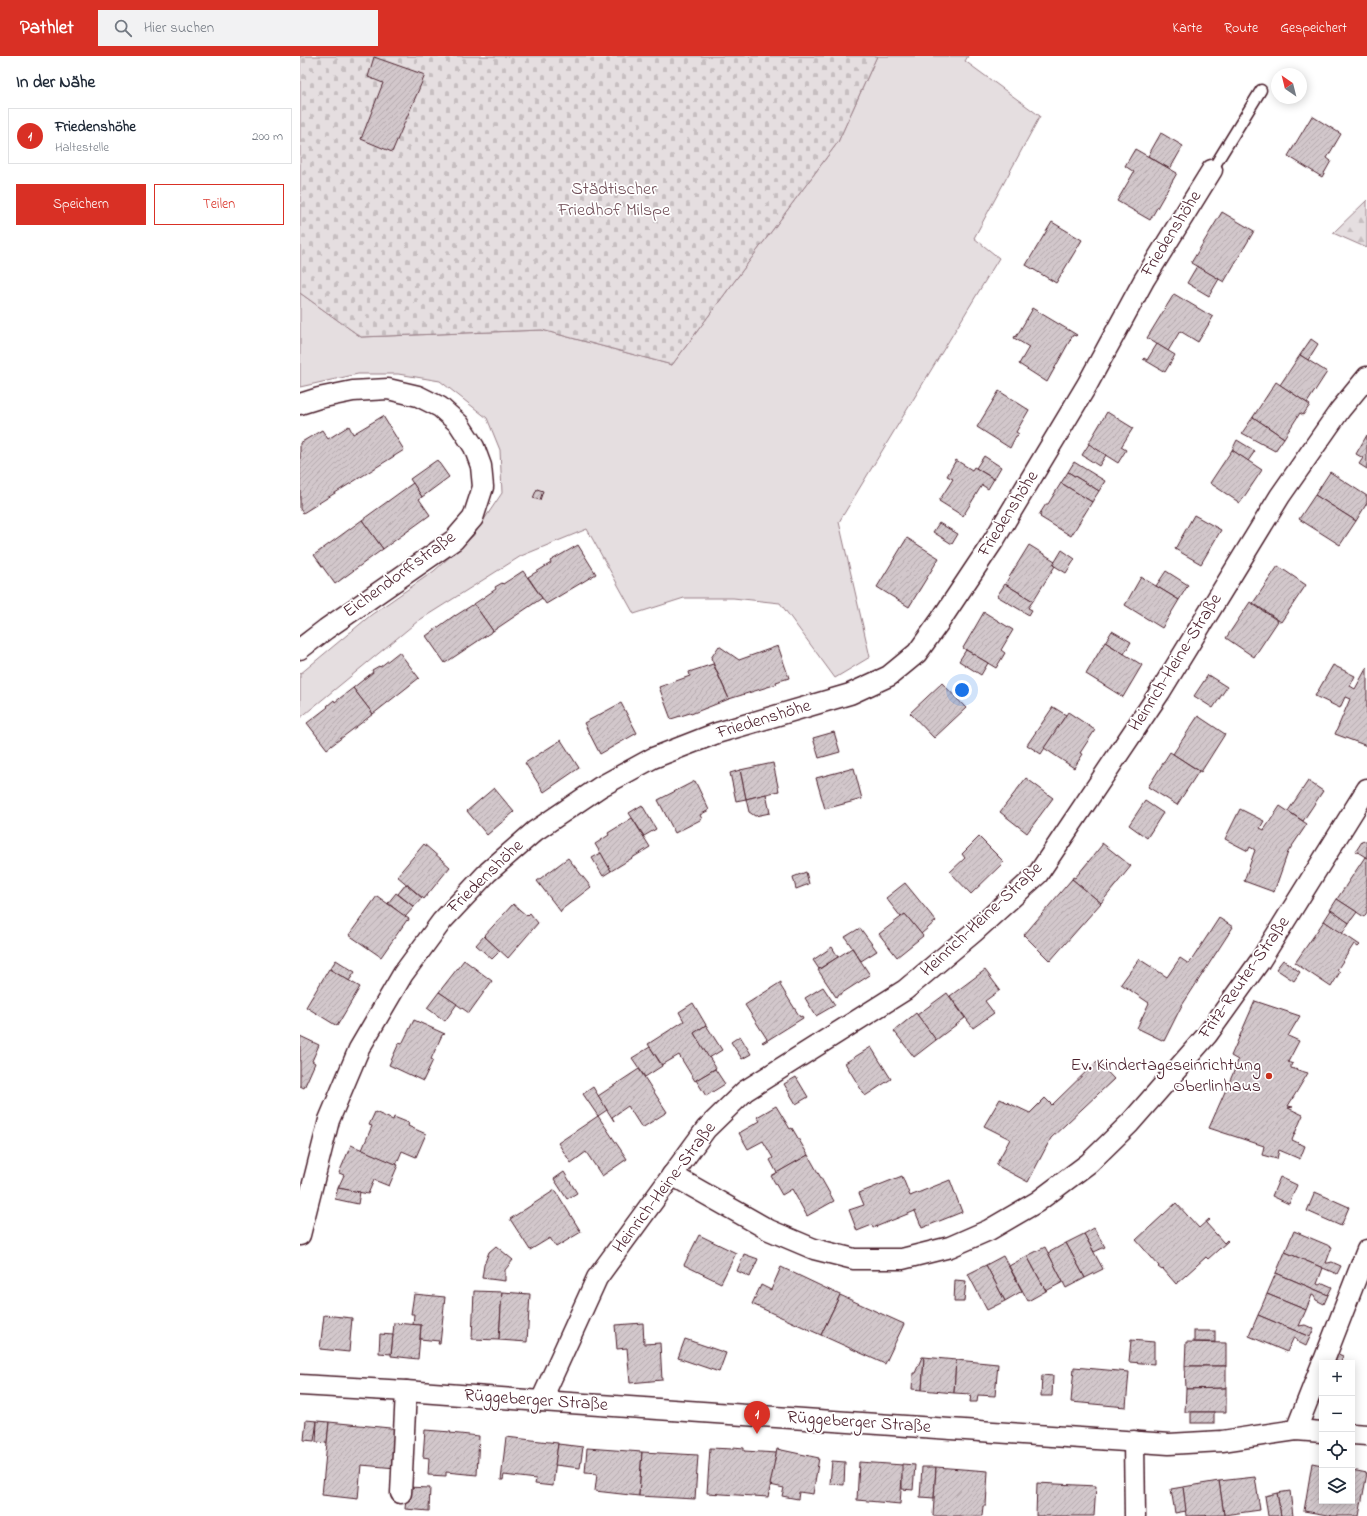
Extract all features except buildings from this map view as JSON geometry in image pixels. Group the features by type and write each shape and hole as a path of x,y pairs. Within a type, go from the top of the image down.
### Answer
{"street":[{"name":"Friedenshöhe","path":"300,1235 329,1120 359,1049 403,974 442,921 488,872 535,831 600,787 653,758 717,733 850,694 889,676 916,653 940,621 994,540 1087,385 1144,280 1212,170"},
{"name":"Heinrich-Heine-Straße","path":"541,1401 597,1278 706,1129 745,1091 905,990 974,932 1038,874 1160,692 1280,496 1340,410 1367,377"},
{"name":"Eichendorffstraße","path":"300,404 319,398 353,391 388,389 418,396 440,407 459,424 474,447 481,466 483,487 473,518 454,540 326,628 300,649"},
{"name":"Fritz-Reuter-Straße","path":"672,1175 769,1230 814,1249 854,1259 902,1259 950,1247 989,1230 1037,1202 1089,1163 1130,1123 1207,1035 1260,962 1367,789"},
{"path":"1324,1360 1367,1250"},
{"path":"1296,1430 1319,1372"},
{"name":"Rüggeberger Straße","path":"300,1385 406,1390 541,1401 1168,1444 1203,1443 1296,1430 1319,1432"},
{"path":"401,1493 406,1390"},
{"path":"1355,1434 1367,1435"},
{"path":"1134,1441 1135,1516"}],"lane":[{"path":"1212,170 1261,90"}],"green space":[{"name":"Städtischer Friedhof Milspe","path":"300,56 877,56 838,142 672,365 542,330 361,337 300,293"},
{"path":"877,56 968,56 965,61 1040,116 974,238 999,258 839,522 870,657 835,678 780,603 733,598 684,598 634,614 587,529 521,556 418,621 300,718 300,674 371,615 434,571 473,536 502,493 500,450 487,418 440,381 398,374 358,374 300,387 300,293 361,337 542,330 672,365 838,142"},
{"path":"1367,200 1367,248 1333,233"}],"place":[{"name":"Ev. Kindertageseinrichtung Oberlinhaus","path":"1269,1076"},
{"name":"Friedenshöhe","path":"757,1434"}]}
